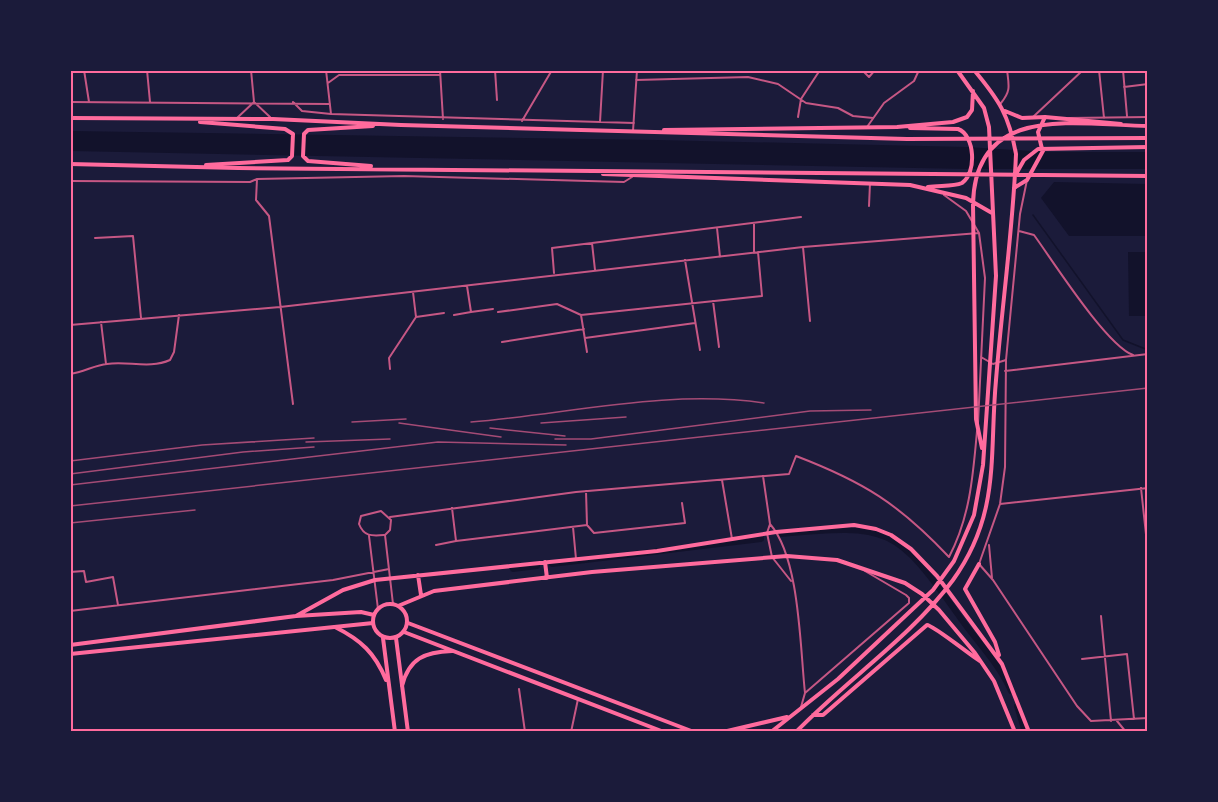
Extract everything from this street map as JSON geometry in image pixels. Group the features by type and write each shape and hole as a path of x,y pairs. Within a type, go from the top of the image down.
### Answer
{"main road":[{"path":"771,732 838,679 916,608 954,561 974,515 979,495 983,454 996,276 989,127 984,108 957,70"},
{"path":"796,732 939,597 961,567 984,516 993,468 995,382 1016,154 1011,125 1001,103 974,70"},
{"path":"633,131 771,127 867,128 953,122 967,117 974,103 973,90"},
{"path":"1004,110 1017,117 1045,117 1148,126"},
{"path":"1043,148 1039,142 1045,117"},
{"path":"70,118 183,120 236,118 401,125 907,139 1148,138"},
{"path":"178,167 282,161 292,156 293,134 285,129 183,120"},
{"path":"983,454 976,419 974,183 981,163 999,140 1020,128 1042,124 1148,126"},
{"path":"398,168 308,161 303,156 304,134 311,129 401,125"},
{"path":"897,127 963,131 970,141 968,178 958,184 924,187"},
{"path":"1015,178 1024,160 1032,152 1043,148 1148,147"},
{"path":"1014,188 1027,180 1043,148"},
{"path":"70,164 581,172 1148,176"},
{"path":"581,172 632,177 910,185 966,198 992,213"},
{"path":"296,616 342,590 375,580 657,551 767,533 854,525 876,529 891,536 925,562 1000,660"},
{"path":"395,605 405,613 408,623 404,632 396,638 383,638 376,632 373,623 378,609 434,591 772,557 837,560 904,583 922,594 957,629 994,681 1015,732"},
{"path":"544,562 547,578"},
{"path":"979,564 965,589 995,642 1029,732"},
{"path":"418,575 421,595"},
{"path":"70,645 296,616 361,612 374,615"},
{"path":"70,654 373,623"},
{"path":"408,623 693,732"},
{"path":"813,715 823,715 927,625 933,626 960,649 981,662"},
{"path":"332,626 357,638 378,659 389,686"},
{"path":"404,632 578,698 649,729 664,732"},
{"path":"383,638 395,732"},
{"path":"396,638 408,732"},
{"path":"402,689 406,671 416,661 431,652 455,650"},
{"path":"723,732 788,717"},
{"path":"803,724 803,732"}],"street":[{"path":"84,70 89,102"},
{"path":"147,70 150,102"},
{"path":"251,70 254,102 262,113 273,119"},
{"path":"326,70 331,114"},
{"path":"383,70 383,75"},
{"path":"410,70 410,75"},
{"path":"440,70 443,119"},
{"path":"495,70 497,100"},
{"path":"522,121 552,70"},
{"path":"600,122 603,70"},
{"path":"633,131 637,70"},
{"path":"798,117 801,99 820,70"},
{"path":"862,70 869,77 875,70"},
{"path":"867,128 884,103 914,81 919,70"},
{"path":"1001,103 1009,94 1011,86 1007,70"},
{"path":"1033,117 1083,70"},
{"path":"1099,70 1104,118"},
{"path":"1123,70 1127,116"},
{"path":"328,83 339,75 440,75"},
{"path":"636,80 748,77 778,84 806,103 838,108 853,116 873,118"},
{"path":"1124,87 1148,84"},
{"path":"70,102 330,104"},
{"path":"236,118 254,102"},
{"path":"293,102 302,111 331,114 634,123"},
{"path":"1054,118 1148,117"},
{"path":"70,181 250,182 256,179 404,176 624,182 632,177"},
{"path":"256,179 256,200 269,216 293,404"},
{"path":"1027,180 1019,231 1005,371 1005,467 1000,504 979,564 993,580 1077,706 1091,721 1148,718"},
{"path":"869,206 870,183"},
{"path":"378,609 369,536 359,524 361,516 381,511 390,517 586,491 789,474 796,456 849,477 915,521 949,557 962,533 971,497 980,405 985,278 979,233 966,211 939,192 910,185"},
{"path":"554,274 552,248 801,218"},
{"path":"754,223 754,253"},
{"path":"717,228 720,257"},
{"path":"1019,231 1034,235 1094,316 1119,346 1133,355"},
{"path":"70,325 280,307 803,247 979,233"},
{"path":"95,238 133,236 141,318"},
{"path":"591,243 595,270"},
{"path":"803,247 810,321"},
{"path":"498,312 557,304 581,315 762,296 758,252"},
{"path":"685,260 690,303 700,350"},
{"path":"467,286 471,312"},
{"path":"390,369 389,358 416,317 414,292"},
{"path":"713,301 719,347"},
{"path":"454,315 493,309"},
{"path":"416,317 444,313"},
{"path":"70,374 106,364 141,365 170,360 174,352 178,315"},
{"path":"581,315 587,352"},
{"path":"101,322 106,364"},
{"path":"585,338 695,323"},
{"path":"502,342 584,329"},
{"path":"1005,371 1148,354"},
{"path":"981,357 993,364 1006,360"},
{"path":"763,476 770,524 767,533 772,557 793,583"},
{"path":"722,480 732,539"},
{"path":"1141,488 1148,552"},
{"path":"1000,504 1148,488"},
{"path":"586,491 587,525 594,533 685,523 682,503"},
{"path":"452,508 456,541"},
{"path":"390,517 391,524 385,535 395,605"},
{"path":"770,524 787,556 793,583 806,693 801,708"},
{"path":"436,545 587,525"},
{"path":"573,527 576,559"},
{"path":"369,536 385,535"},
{"path":"988,542 993,580"},
{"path":"806,693 909,603 906,595 860,568"},
{"path":"70,611 333,580 389,569"},
{"path":"70,572 84,571 86,582 113,578 117,605"},
{"path":"1101,616 1112,721"},
{"path":"1082,659 1127,654 1134,719"},
{"path":"519,689 525,732"},
{"path":"571,732 578,698"},
{"path":"1117,721 1126,732"}],"shaded area":[{"path":"71,131 657,140 967,147 1047,152 1147,152 1148,169 967,169 71,151"},
{"path":"1054,182 1147,184 1147,236 1069,236 1041,198"},
{"path":"1128,252 1147,252 1147,316 1129,316"}],"waterway":[{"path":"1033,215 1123,340 1148,350"},
{"path":"781,534 846,530 869,532 887,538 904,548 920,564 994,661 1011,691"},
{"path":"552,564 761,539"},
{"path":"513,569 537,566"},
{"path":"1017,706 1025,732"}],"railway":[{"path":"70,506 1148,388"},
{"path":"471,422 654,401 728,399 764,403"},
{"path":"555,439 591,439 810,411 871,410"},
{"path":"541,423 626,417"},
{"path":"352,422 406,419"},
{"path":"399,423 501,437"},
{"path":"490,428 565,436"},
{"path":"70,461 202,445 314,438"},
{"path":"306,442 390,439"},
{"path":"70,485 438,442 566,445"},
{"path":"70,474 243,452 314,447"},
{"path":"70,523 195,510"}]}
